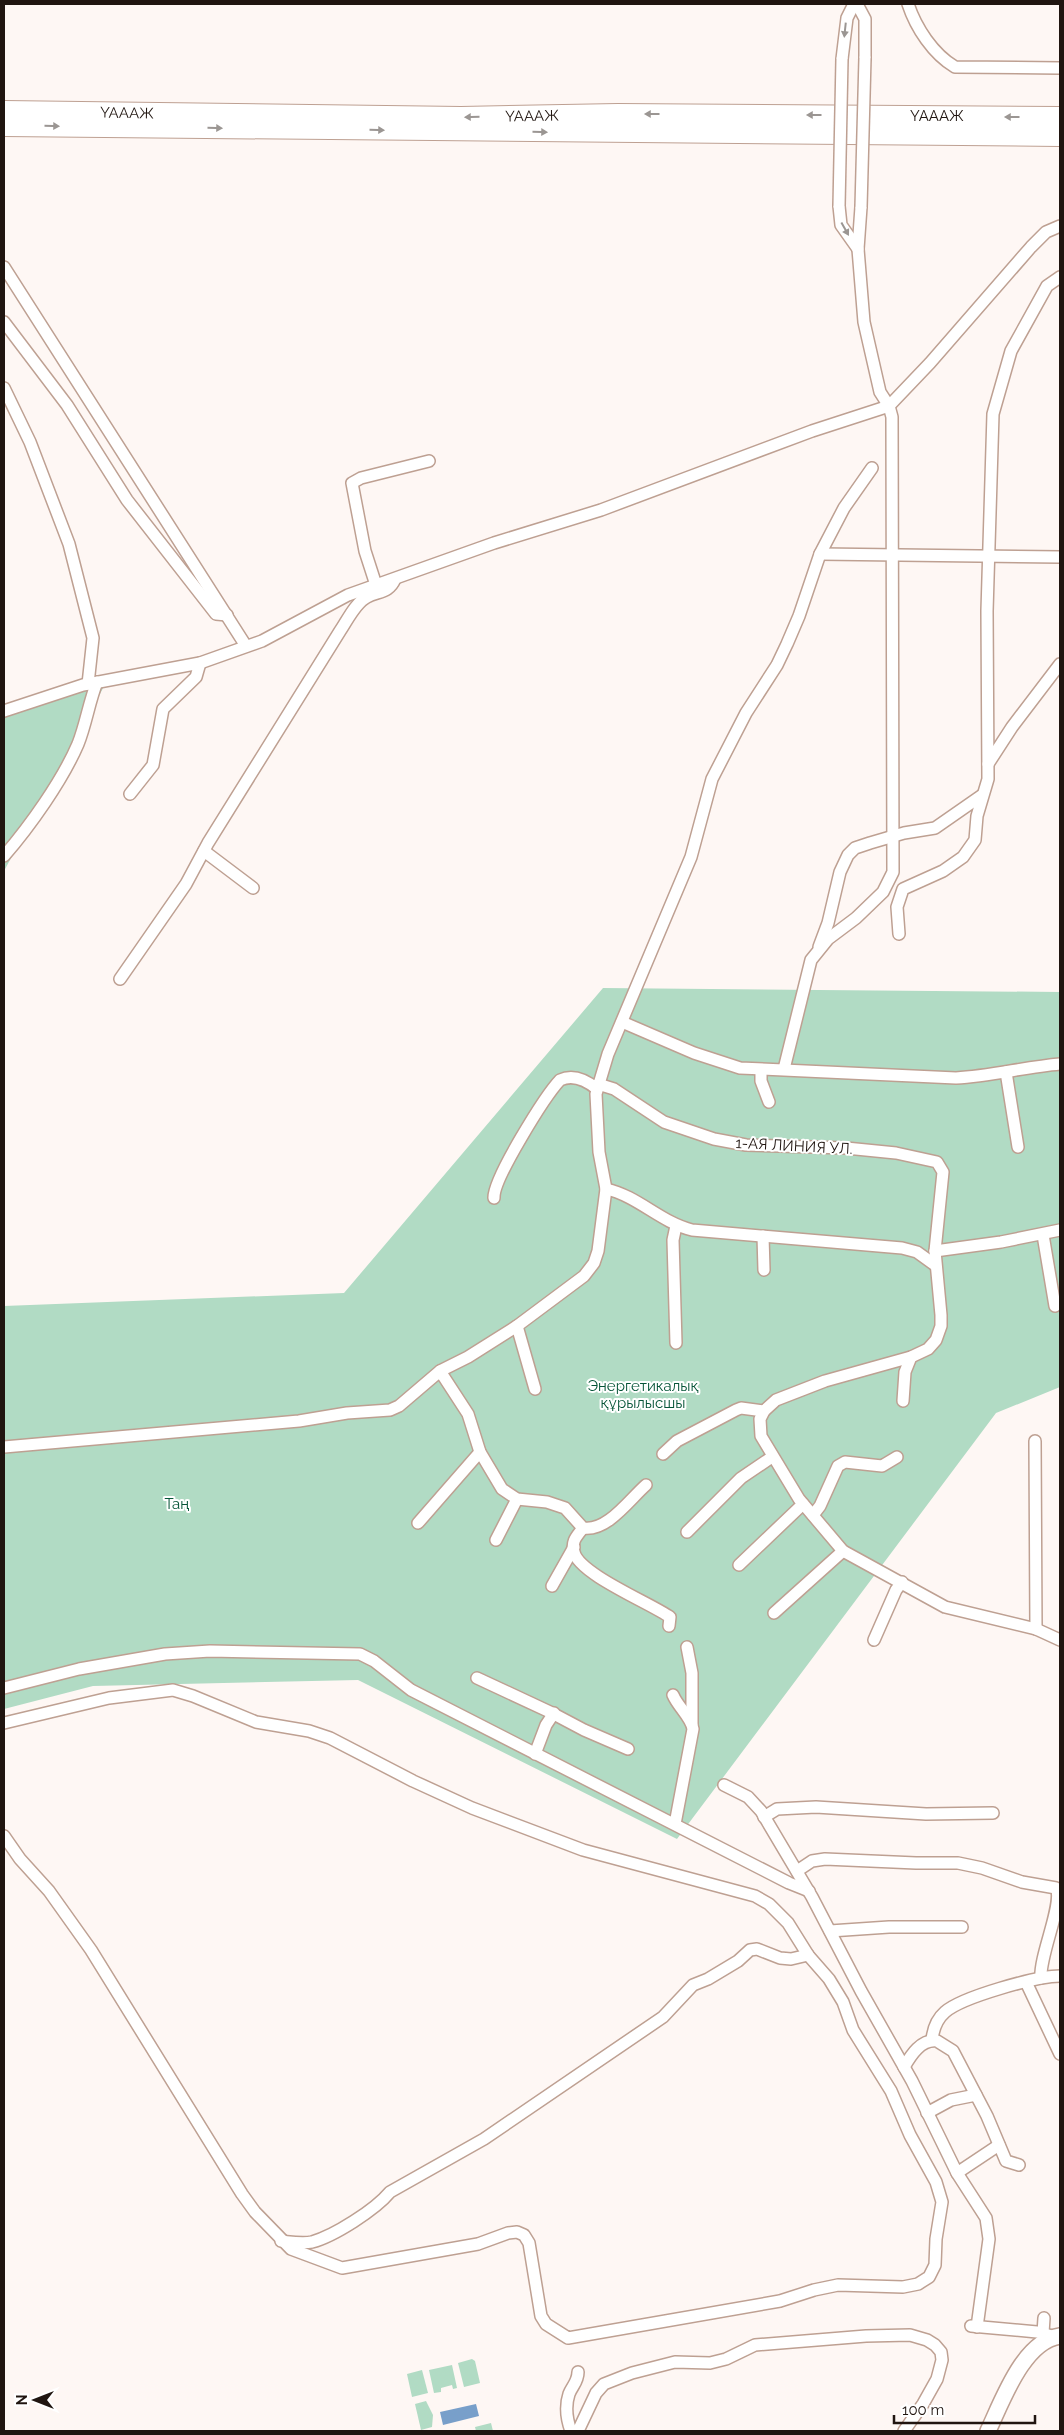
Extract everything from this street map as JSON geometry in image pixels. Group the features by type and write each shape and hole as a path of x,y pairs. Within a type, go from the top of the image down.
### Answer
{"highway":[{"name":"ҮАААЖ","path":"4,111 461,117 618,114 1060,117"},
{"name":"ҮАААЖ","path":"4,126 1060,136"}],"main road":[{"path":"988,2431 1022,2364 1032,2352 1053,2335"}],"street":[{"path":"818,950 856,918 887,886 893,872 892,417 889,406 880,392 864,322 858,249 862,207 865,19 855,4 847,18 842,59 839,206 841,224 858,249"},
{"path":"908,4 929,44 945,61 955,67 1060,68"},
{"path":"5,712 92,683 200,662 281,632 348,595 494,543 601,510 812,431 889,406 930,364 1031,247 1046,232 1060,226"},
{"path":"4,267 246,646"},
{"path":"784,1069 808,968 818,950 828,923 840,872 848,855 855,848 892,836 935,828 981,796 986,789 988,764 988,557 993,414 1011,351 1047,286 1060,277"},
{"path":"4,322 67,405 127,500 216,614 227,615"},
{"path":"4,388 30,442 69,544 92,638 92,683 83,730 70,760 32,820 4,856"},
{"path":"376,585 365,551 352,483 362,478 429,461"},
{"path":"4,1446 299,1421 347,1413 390,1410 405,1402 440,1371 468,1357 517,1326 584,1276 594,1263 598,1251 606,1190 599,1152 597,1087 617,1029 622,1022 691,857 712,778 746,713 777,665 800,616 820,554 844,508 872,468"},
{"path":"820,554 1060,557"},
{"path":"120,979 154,934 186,884 204,850 355,609 367,597 387,590 395,579"},
{"path":"130,794 154,765 163,709 196,677 200,662"},
{"path":"988,764 1012,727 1060,664"},
{"path":"899,934 898,907 903,889 943,871 963,857 970,849 975,840 981,796"},
{"path":"204,850 254,888"},
{"path":"622,1022 710,1058 740,1068 956,1078 1006,1072 1040,1065 1060,1064"},
{"path":"761,1070 761,1081 769,1102"},
{"path":"1006,1072 1018,1147"},
{"name":"1-АЯ ЛИНИЯ УЛ.","path":"494,1198 496,1185 505,1167 560,1080 576,1077 597,1087 614,1089 664,1122 714,1139 746,1145 886,1152 934,1160 941,1166 943,1172 935,1251"},
{"path":"606,1190 626,1196 676,1226 713,1233 902,1248 917,1252 935,1265"},
{"path":"676,1226 673,1240 676,1343"},
{"path":"1060,1230 1043,1235 935,1251 941,1326 932,1345 911,1357 804,1388 776,1400 764,1411 760,1419 761,1436 772,1457 803,1504 843,1550 945,1607 1036,1629 1060,1640"},
{"path":"1043,1235 1055,1306"},
{"path":"763,1236 764,1270"},
{"path":"517,1326 535,1389"},
{"path":"903,1401 904,1372 911,1357"},
{"path":"440,1371 468,1414 480,1452 502,1489 517,1499 547,1502 566,1508 582,1528"},
{"path":"663,1454 677,1441 741,1408 764,1411"},
{"path":"1035,1441 1036,1629"},
{"path":"418,1523 480,1452"},
{"path":"687,1532 741,1478 772,1457"},
{"path":"813,1515 820,1506 838,1466 845,1462 882,1466 897,1457"},
{"path":"646,1485 599,1526 582,1528 574,1538 574,1546 577,1559 586,1567 618,1589 650,1604 670,1617 669,1626"},
{"path":"496,1540 517,1499"},
{"path":"739,1565 803,1504"},
{"path":"552,1586 574,1546"},
{"path":"774,1613 843,1550"},
{"path":"874,1640 896,1590 902,1582"},
{"path":"675,1824 690,1747 692,1724 692,1673 687,1647"},
{"path":"4,1688 79,1669 165,1654 210,1652 360,1654 374,1661 411,1690 809,1891"},
{"path":"477,1678 554,1713 584,1730 628,1749"},
{"path":"4,1723 109,1698 174,1690 256,1722 309,1731 330,1738 413,1781 472,1808 583,1850 755,1896 769,1904 788,1922 808,1955 829,1979 844,2002 853,2030 891,2091 910,2135 936,2182 942,2202 936,2239 935,2265 929,2277 918,2284 903,2287 838,2285 771,2303 568,2338 546,2324 541,2316 528,2243 524,2235 517,2232 508,2233 492,2241 478,2244 342,2268 291,2249 281,2241 242,2194 86,1943 49,1891 20,1859 4,1836"},
{"path":"673,1695 692,1724"},
{"path":"535,1754 546,1725 554,1713"},
{"path":"724,1785 748,1797 764,1818 797,1871 904,2067 957,2173 986,2218 988,2224 987,2257 974,2327 1053,2335"},
{"path":"764,1818 777,1809 792,1808 861,1808 926,1814 993,1813"},
{"path":"797,1871 812,1861 825,1859 958,1863 982,1868 1022,1882 1056,1888 1060,1898 1043,1958 1041,1978"},
{"path":"830,1932 889,1927 962,1927"},
{"path":"281,2241 309,2242 326,2238 382,2202 390,2192 492,2134 663,2017 693,1985 708,1979 750,1950 757,1949 780,1958 791,1959 808,1955"},
{"path":"904,2067 916,2049 932,2040 938,2021 951,2008 994,1991 1041,1978 1060,1976"},
{"path":"1026,1982 1060,2054"},
{"path":"932,2040 942,2043 953,2051 987,2116 1006,2161 1019,2165"},
{"path":"927,2113 952,2100 976,2095"},
{"path":"957,2173 999,2145"},
{"path":"1044,2318 1053,2335"},
{"path":"578,2431 596,2393 604,2384 632,2373 675,2362 710,2363 726,2359 755,2344 866,2336 910,2335 935,2344 941,2352 942,2360 937,2379 924,2404 904,2431"},
{"path":"571,2431 567,2418 568,2395 578,2378 578,2372"}],"green space":[{"path":"108,679 4,871 4,711"},
{"name":"Энергетикалық құрылысшы","path":"603,988 1060,992 1060,1387 996,1413 677,1839 358,1680 93,1686 4,1709 4,1306 344,1293"},
{"path":"472,2359 475,2361 480,2383 464,2387 458,2363"},
{"path":"452,2365 457,2388 453,2389 452,2385 441,2388 441,2392 434,2393 429,2370"},
{"path":"422,2370 428,2393 412,2397 407,2374"},
{"path":"426,2401 433,2415 432,2427 421,2430 415,2404"},
{"path":"491,2423 493,2431 476,2431 475,2427"}],"water":[{"path":"476,2404 479,2416 443,2425 440,2412"}],"park label":[{"name":"Таң","path":"177,1504"}]}
